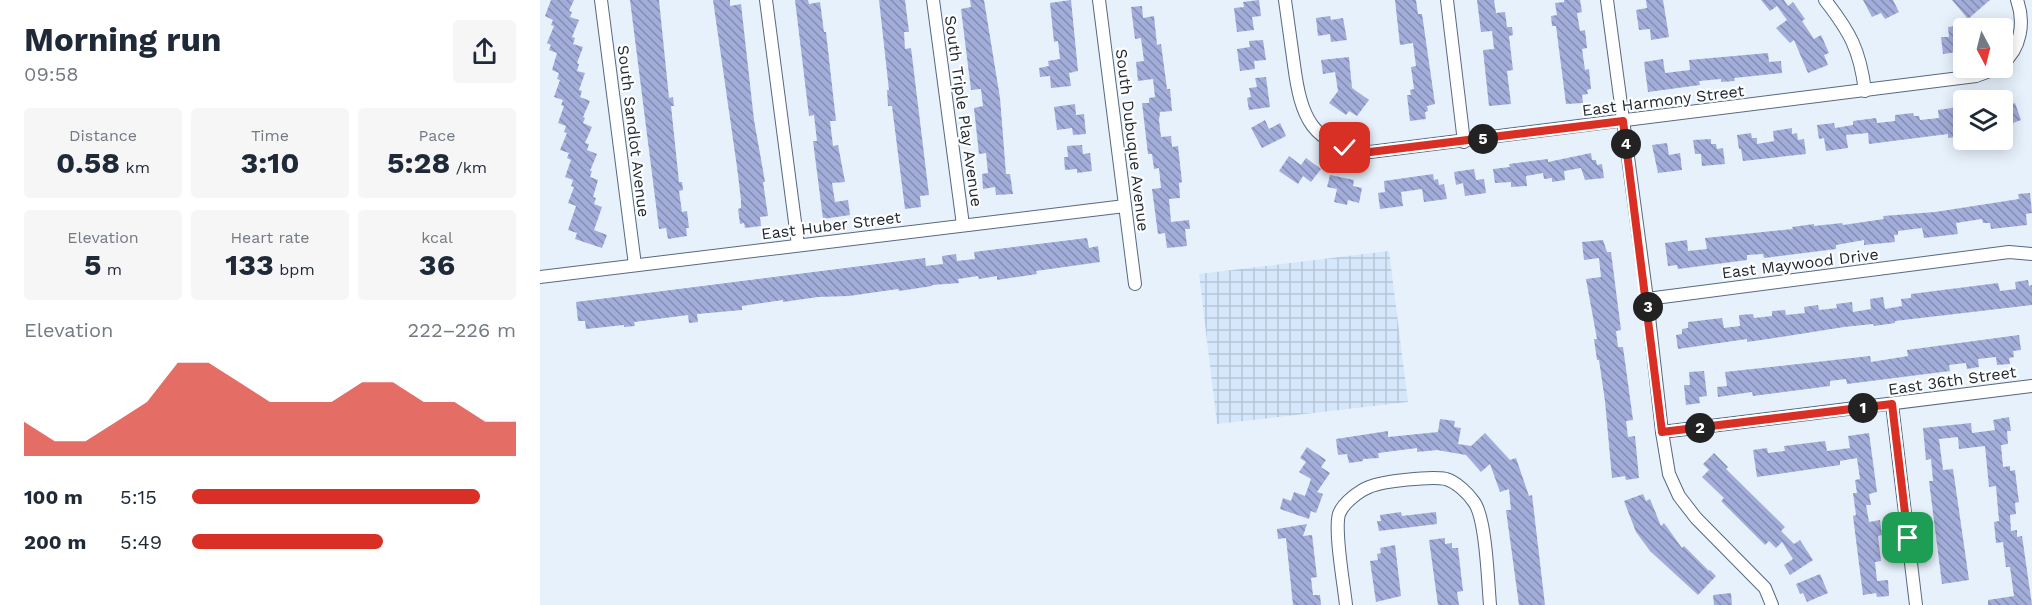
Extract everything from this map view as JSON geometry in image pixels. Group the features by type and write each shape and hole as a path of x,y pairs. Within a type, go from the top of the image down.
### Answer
{"street":[{"name":"South Sandlot Avenue","path":"601,0 634,265"},
{"path":"766,0 798,245"},
{"name":"South Triple Play Avenue","path":"933,0 963,225"},
{"name":"South Dubuque Avenue","path":"1099,0 1135,284"},
{"name":"East Harmony Street","path":"1286,0 1301,107 1319,133 1345,148 1370,152 1961,78"},
{"path":"1447,0 1464,142"},
{"path":"1607,0 1669,474 1679,495 1696,518 1765,588 1773,605"},
{"path":"1825,0 1855,42 1866,91"},
{"path":"2013,51 2019,40 2020,10 2017,0"},
{"name":"East Huber Street","path":"540,277 1125,206"},
{"name":"East Maywood Drive","path":"1647,299 2009,252 2032,254"},
{"path":"2032,386 2032,392"},
{"name":"East 36th Street","path":"1662,432 2032,386"},
{"path":"1892,404 1916,605"},
{"path":"1346,605 1339,543 1339,513 1350,499 1370,486 1427,477 1448,479 1462,488 1476,503 1482,526 1490,605"}],"shaded area":[{"path":"1389,251 1408,402 1217,424 1199,274"}],"building":[{"path":"551,0 574,0 569,11 572,12 570,17 579,20 572,37 575,38 573,44 583,47 577,63 579,64 577,71 585,73 579,90 582,91 580,97 590,101 583,117 585,118 583,123 592,127 585,143 589,144 587,150 597,154 590,177 598,180 593,197 596,198 594,204 602,207 594,230 607,235 602,248 575,239 577,233 568,230 576,206 568,203 574,187 571,186 573,180 565,177 571,160 567,158 569,153 560,150 567,133 564,132 566,126 558,123 564,106 561,105 563,100 554,97 560,80 557,79 559,73 552,70 557,53 549,50 551,45 547,43 554,26 551,25 553,20 545,16"},
{"path":"630,0 659,0 669,98 673,97 674,106 671,106 679,182 682,182 683,190 679,191 682,212 687,211 689,228 686,228 687,236 668,239 666,228 659,229"},
{"path":"713,0 730,0 730,6 741,4 754,120 765,182 763,182 768,216 760,217 761,226 745,228 744,223 740,224 738,209 741,208 741,200"},
{"path":"795,0 808,0 809,4 820,2 824,32 826,32 836,121 830,121 833,146 838,145 845,182 832,183 835,202 848,200 850,215 823,219 813,141 817,141 814,115 809,116"},
{"path":"879,0 905,0 909,32 904,32 905,49 911,48 929,195 920,196 921,207 905,209 892,106 888,106 887,90 889,90"},
{"path":"970,0 984,0 1000,98 1006,174 1010,174 1013,194 996,195 995,187 983,189 982,174 988,173 986,153 979,154 974,108 983,106 981,89 971,90 961,9 971,7"},
{"path":"1071,0 1078,71 1069,73 1071,86 1051,88 1050,76 1040,77 1039,68 1049,66 1048,61 1060,59 1058,41 1054,42 1050,3"},
{"path":"1259,0 1261,16 1252,17 1254,30 1237,32 1234,8 1244,7 1243,2"},
{"path":"1395,0 1416,0 1418,14 1422,14 1435,104 1427,106 1426,119 1410,121 1407,95 1411,95 1410,90 1414,89 1411,67 1416,66 1413,43 1400,45"},
{"path":"1477,0 1494,0 1496,13 1505,12 1507,27 1512,27 1513,35 1509,36 1513,70 1507,71 1511,104 1489,106 1483,50 1494,49 1492,31 1481,32"},
{"path":"1564,0 1580,0 1582,12 1577,13 1580,31 1585,30 1587,48 1582,49 1585,70 1589,69 1591,89 1587,90 1588,94 1582,95 1583,103 1566,104 1556,26 1552,26 1551,16 1557,15 1555,3 1564,2"},
{"path":"1646,0 1663,0 1669,37 1651,40 1650,29 1639,30 1636,10 1647,8"},
{"path":"1761,0 1784,0 1788,6 1793,2 1805,19 1802,21 1814,39 1821,35 1829,53 1824,55 1828,65 1808,73 1794,40 1790,43 1776,28 1787,20 1777,6 1770,11"},
{"path":"1863,0 1893,0 1899,12 1885,19 1881,13 1872,17"},
{"path":"1952,0 1990,0 1969,18"},
{"path":"1142,6 1143,18 1154,16 1157,45 1161,44 1167,89 1170,89 1172,111 1160,112 1159,120 1161,137 1171,136 1172,147 1178,146 1182,182 1179,183 1180,198 1169,199 1171,222 1189,220 1190,229 1185,229 1187,246 1167,248 1165,233 1158,234 1152,189 1161,188 1159,168 1154,169 1152,154 1148,154 1142,103 1149,103 1149,98 1155,97 1153,79 1138,81 1136,62 1144,61 1141,38 1135,39 1131,7"},
{"path":"1330,16 1331,20 1343,18 1347,40 1331,42 1330,34 1318,36 1316,18"},
{"path":"1953,26 1953,53 1943,54 1941,37 1949,37 1948,27"},
{"path":"1263,40 1266,60 1254,61 1255,69 1240,71 1237,49 1250,47 1249,41"},
{"path":"1768,53 1769,62 1781,61 1782,73 1734,78 1735,81 1721,82 1721,79 1699,81 1700,85 1648,92 1644,62 1663,59 1665,73 1690,70 1689,60"},
{"path":"1349,57 1352,88 1369,100 1357,116 1349,111 1346,115 1329,103 1338,91 1335,72 1323,74 1321,60"},
{"path":"1266,77 1270,107 1249,110 1247,98 1251,97 1249,88 1257,87 1255,78"},
{"path":"2015,103 2021,120 2013,123 2013,104"},
{"path":"1075,104 1076,115 1084,114 1086,134 1073,135 1072,128 1057,130 1054,107"},
{"path":"1953,108 1953,137 1948,138 1948,134 1869,144 1868,133 1846,135 1848,148 1826,151 1824,138 1819,139 1817,125 1834,123 1835,128 1853,125 1853,121 1876,118 1877,123 1895,121 1895,115 1913,113 1914,116 1919,116 1920,120 1939,118 1938,110"},
{"path":"1265,120 1269,129 1280,123 1286,136 1262,148 1251,128"},
{"path":"1792,128 1792,134 1797,133 1798,140 1804,139 1806,154 1743,161 1737,135 1751,133 1752,138 1757,138 1757,144 1774,141 1773,131"},
{"path":"1711,139 1711,144 1716,144 1717,149 1723,148 1725,164 1702,166 1701,154 1695,154 1693,140"},
{"path":"1667,143 1669,155 1680,153 1682,170 1658,173 1652,145"},
{"path":"1082,145 1083,154 1090,153 1092,171 1077,173 1077,169 1065,170 1064,157 1068,157 1067,146"},
{"path":"1591,153 1592,160 1596,160 1597,165 1602,164 1604,178 1585,180 1581,168 1564,171 1565,180 1552,182 1552,178 1544,179 1543,173 1526,176 1527,186 1511,187 1511,182 1495,183 1493,169 1510,167 1509,164 1548,159 1548,162"},
{"path":"1289,156 1301,165 1306,158 1321,169 1311,182 1303,176 1298,184 1279,171"},
{"path":"1474,169 1476,180 1484,179 1486,193 1465,196 1463,183 1456,185 1454,172"},
{"path":"1433,174 1434,180 1438,179 1439,185 1444,184 1447,199 1424,202 1422,189 1401,192 1403,206 1380,209 1378,193 1385,192 1384,181"},
{"path":"1330,175 1354,180 1353,186 1362,188 1359,203 1348,200 1347,205 1334,202 1337,189 1327,187"},
{"path":"2030,193 2032,213 2026,214 2027,225 1991,229 1990,223 1983,223 1982,219 1956,223 1958,234 1924,238 1922,228 1898,231 1898,235 1894,235 1895,242 1864,245 1864,240 1836,245 1836,249 1764,258 1763,254 1747,255 1747,260 1678,269 1677,265 1668,266 1665,243 1687,240 1688,251 1707,249 1705,238 1793,229 1792,227 1814,224 1814,226 1842,223 1843,225 1884,219 1883,216 1935,212 2019,199 2018,194"},
{"path":"1087,238 1089,248 1098,246 1100,262 1036,271 1037,274 997,280 997,276 979,279 978,276 958,279 959,283 899,291 898,289 849,296 818,297 783,302 783,300 742,306 742,310 697,314 698,322 689,323 688,315 634,322 635,326 624,327 624,325 586,329 585,321 578,321 576,302 925,258 926,266 943,264 942,256 956,254 957,261 975,259 974,252"},
{"path":"1603,240 1607,252 1611,252 1621,330 1616,331 1618,347 1623,347 1633,420 1626,421 1628,437 1635,436 1639,478 1626,480 1625,476 1612,478 1605,401 1594,339 1597,339 1586,279 1601,277 1599,258 1584,260 1582,242"},
{"path":"2028,280 2029,286 2032,285 2032,305 1678,349 1676,335 1682,334 1682,329 1688,328 1688,322 1722,318 1724,328 1740,326 1739,315 1753,314 1754,318 1772,316 1772,311 1785,310 1786,315 1805,313 1804,307 1818,305 1819,310 1837,308 1836,304 1852,302 1853,312 1871,309 1870,299 1883,297 1885,309 1902,306 1901,299 1911,298 1911,294 1998,283 2000,291 2016,289 2015,282"},
{"path":"2019,335 2021,350 2013,351 2014,357 2009,358 2010,364 1997,365 1996,357 1978,359 1979,367 1967,369 1966,363 1949,365 1950,371 1847,384 1846,379 1830,381 1830,386 1753,396 1752,392 1718,397 1717,387 1727,386 1725,372 1870,356 1871,362 1908,356 1907,350"},
{"path":"1704,371 1707,396 1699,397 1700,403 1686,405 1684,385 1690,385 1689,372"},
{"path":"2009,417 2011,431 2007,431 2008,444 2001,445 2003,467 2010,466 2010,471 2015,470 2019,502 2015,503 2016,514 2010,515 2011,531 2017,530 2017,537 2022,536 2032,605 1988,605 1988,600 2014,596 2010,567 2006,567 2003,542 1996,543 1994,522 1999,521 1996,486 1989,487 1985,446 1959,449 1958,437 1939,439 1943,470 1953,469 1969,580 1942,584 1929,481 1933,481 1931,459 1926,460 1923,428 1971,423 1972,433 1995,430 1993,420"},
{"path":"1440,419 1455,421 1454,427 1461,428 1458,444 1471,446 1485,433 1510,460 1516,458 1529,496 1532,495 1545,605 1519,605 1506,510 1511,510 1509,489 1500,492 1490,464 1481,472 1466,455 1437,450 1417,452 1417,448 1378,453 1379,458 1349,463 1347,454 1338,455 1336,439 1388,431 1388,437 1438,432"},
{"path":"1869,433 1877,492 1869,494 1871,505 1866,505 1869,522 1880,520 1882,535 1878,536 1881,561 1875,562 1877,581 1888,580 1889,596 1877,597 1876,593 1863,595 1853,516 1856,515 1853,493 1857,493 1855,480 1860,479 1857,458 1840,461 1840,465 1757,477 1753,450 1767,448 1768,453 1785,451 1784,446 1825,441 1827,451 1850,448 1848,436"},
{"path":"1307,447 1326,460 1321,467 1330,473 1317,492 1323,494 1316,513 1311,511 1309,519 1280,509 1283,498 1291,501 1294,492 1305,496 1311,479 1299,472 1306,462 1300,458"},
{"path":"1714,453 1728,467 1726,469 1785,527 1781,531 1794,544 1800,540 1813,560 1790,575 1784,565 1793,559 1782,542 1776,548 1769,541 1765,545 1721,501 1724,498 1702,477 1709,470 1703,464"},
{"path":"1643,494 1646,501 1650,499 1661,526 1664,523 1682,548 1684,546 1716,576 1698,595 1650,551 1636,532 1624,501"},
{"path":"1401,512 1402,516 1436,512 1437,524 1379,531 1377,521 1381,521 1380,515"},
{"path":"1307,524 1303,536 1312,535 1317,577 1311,578 1313,595 1320,595 1321,605 1293,605 1286,538 1278,539 1277,529"},
{"path":"1445,538 1445,544 1452,543 1452,548 1458,548 1463,591 1457,592 1459,605 1438,605 1429,540"},
{"path":"1395,545 1401,596 1376,602 1370,561 1378,560 1377,554 1381,553 1380,548"},
{"path":"1820,574 1828,593 1807,602 1803,593 1800,594 1796,584"},
{"path":"1731,593 1732,605 1714,605 1713,595"}],"route":[{"path":"1345,148 1370,152 1623,121 1662,432 1892,404 1908,538"}]}
